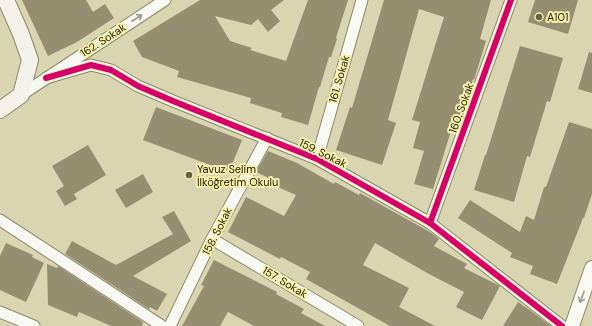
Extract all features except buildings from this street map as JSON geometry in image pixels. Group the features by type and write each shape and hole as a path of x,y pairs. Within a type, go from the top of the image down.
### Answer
{"main road":[{"path":"0,110 21,95 30,60 21,34 6,0"}],"street":[{"name":"162. Sokak","path":"21,95 165,0"},
{"name":"161. Sokak","path":"317,159 362,0"},
{"name":"160. Sokak","path":"430,223 511,0"},
{"name":"159. Sokak","path":"46,78 91,65 111,70 138,86 317,159 430,223 562,326"},
{"name":"158. Sokak","path":"170,326 212,239 267,138"},
{"path":"0,220 162,326"},
{"name":"157. Sokak","path":"212,239 358,326"},
{"path":"572,326 592,268"},
{"path":"0,312 34,326"}],"cycle path":[{"path":"430,223 511,0"},
{"path":"46,78 91,65 111,70 138,86 317,159 430,223 562,326"}],"place":[{"name":"A101","path":"539,17"},
{"name":"Yavuz Selim İlköğretim Okulu","path":"189,175"}]}
